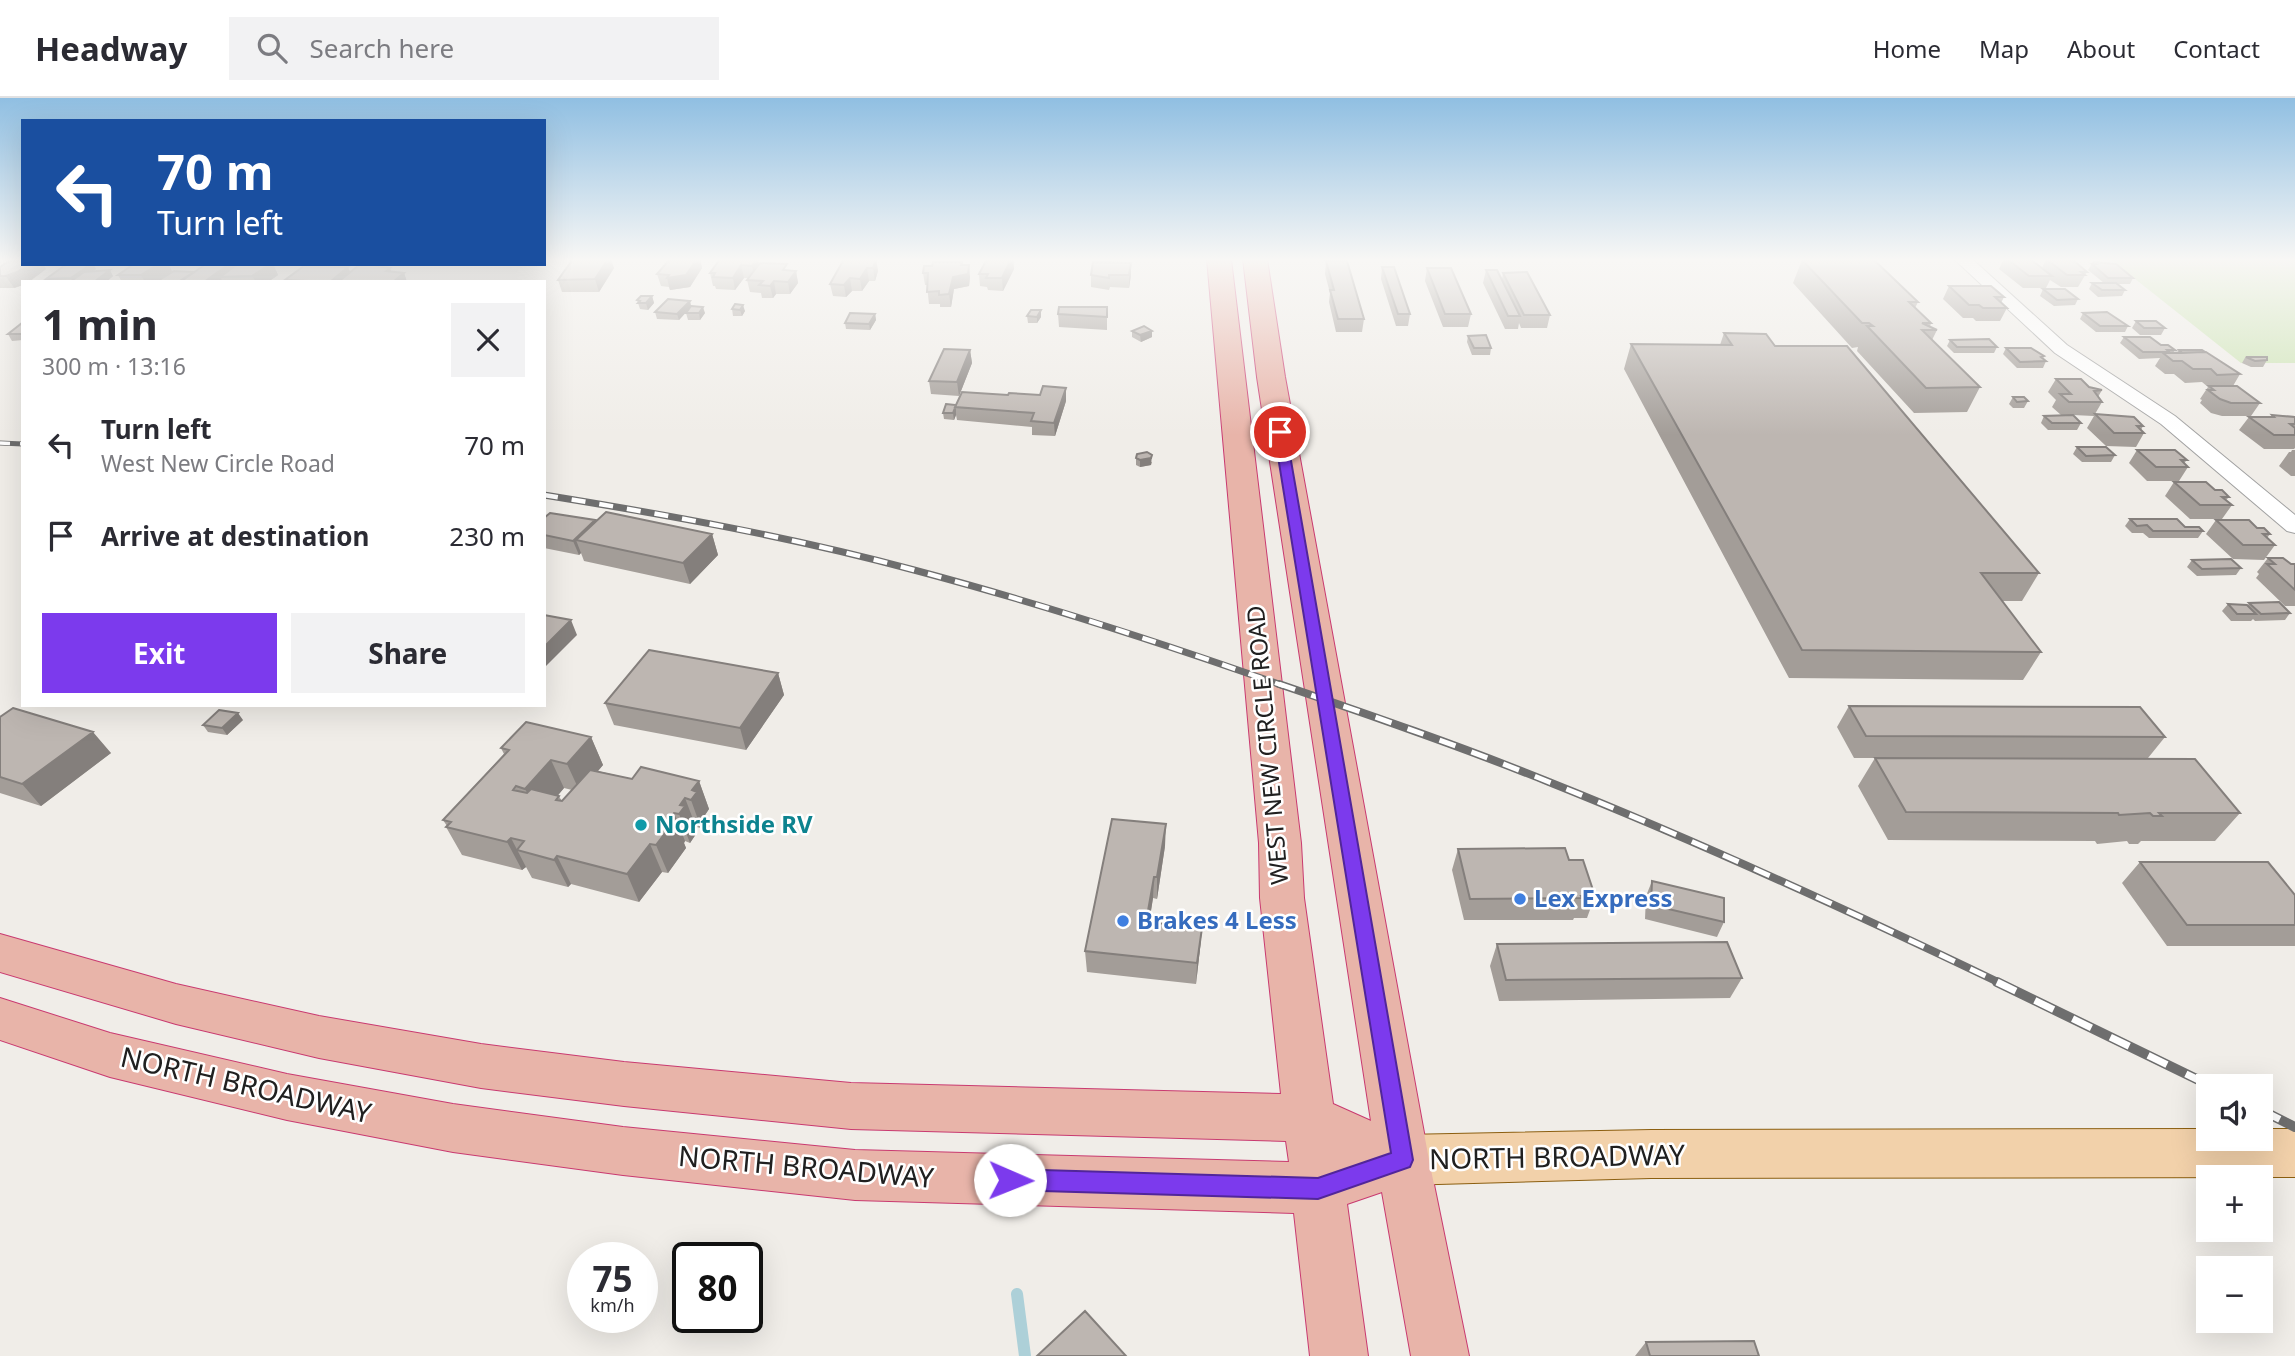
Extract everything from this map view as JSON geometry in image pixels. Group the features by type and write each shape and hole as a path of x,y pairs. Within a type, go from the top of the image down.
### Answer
{"highway":[{"name":"WEST NEW CIRCLE ROAD","path":"1225,318 1280,843 1282,898 1339,1356"},
{"path":"1263,318 1403,1160 1440,1356"},
{"path":"0,953 176,1004 318,1037 481,1066 598,1081 851,1106 1308,1118 1403,1160"},
{"name":"NORTH BROADWAY","path":"0,1019 110,1055 287,1097 453,1128 622,1151 855,1175 1318,1188 1403,1160"}],"main road":[{"name":"NORTH BROADWAY","path":"1403,1160 1651,1154 2295,1153"}],"street":[{"path":"2027,318 2061,349 2168,420 2295,526"}],"green space":[{"path":"2184,318 2295,318 2295,363 2241,363"}],"building":[{"path":"848,318 873,318 869,324 845,323"},
{"path":"1338,318 1364,319 1338,319"},
{"path":"1857,318 1925,318 1931,323 1922,323 1937,330 1922,330 1980,387 1926,388 1867,326 1873,326 1862,323"},
{"path":"2089,318 2116,318 2128,326 2100,326"},
{"path":"2136,321 2156,321 2165,328 2144,328"},
{"path":"21,324 21,334 8,334"},
{"path":"1144,326 1152,331 1140,335 1132,331"},
{"path":"1724,333 1766,334 1775,346 1847,346 2039,573 1981,573 2041,652 1802,650 1631,344 1732,345"},
{"path":"1486,335 1491,348 1474,348 1468,336"},
{"path":"2124,337 2150,337 2175,350 2143,352"},
{"path":"1989,339 1997,347 1957,347 1950,340"},
{"path":"2006,348 2031,348 2044,356 2041,357 2046,361 2020,362"},
{"path":"944,349 970,350 957,382 929,381"},
{"path":"2179,350 2202,350 2205,352 2182,353"},
{"path":"2206,352 2240,374 2217,375 2211,369 2193,369 2182,361 2173,361 2163,353"},
{"path":"2246,357 2267,357 2267,360 2255,361"},
{"path":"2056,379 2081,379 2089,387 2102,390 2094,391 2102,402 2069,402 2060,394 2071,394"},
{"path":"1043,386 1066,388 1054,423 1031,421 1034,413 955,407 962,392 1040,395"},
{"path":"2209,386 2237,386 2260,403 2231,403 2208,390 2214,390"},
{"path":"2013,397 2024,397 2028,401 2017,402"},
{"path":"946,404 956,405 953,413 943,413"},
{"path":"2095,414 2134,417 2143,426 2137,426 2144,433 2114,433"},
{"path":"2073,415 2081,423 2052,423 2044,416"},
{"path":"2272,415 2295,417 2295,424 2290,424 2295,428 2295,435 2274,435 2249,417 2274,417"},
{"path":"2077,447 2106,447 2115,455 2086,456"},
{"path":"2137,450 2175,450 2187,460 2181,460 2188,467 2156,467"},
{"path":"1147,452 1152,455 1151,458 1136,458 1137,454"},
{"path":"2174,482 2206,482 2215,490 2222,490 2229,497 2222,497 2232,505 2200,505"},
{"path":"606,512 712,534 683,563 576,540"},
{"path":"550,513 595,520 573,541 546,535 546,516"},
{"path":"2130,519 2177,519 2185,527 2199,527 2203,531 2153,531 2147,525 2137,526"},
{"path":"2216,520 2249,520 2257,528 2264,528 2270,534 2263,534 2275,545 2243,545"},
{"path":"2268,558 2283,558 2295,564 2295,590 2267,564 2275,564"},
{"path":"2231,559 2241,568 2202,569 2192,560"},
{"path":"2279,602 2290,613 2261,614 2249,603"},
{"path":"2228,604 2247,605 2256,614 2237,614"},
{"path":"546,615 571,620 546,645"},
{"path":"649,650 778,673 740,728 605,703"},
{"path":"1849,706 2140,707 2165,737 1866,736"},
{"path":"13,708 93,732 22,784 0,777 0,717"},
{"path":"219,710 238,713 222,728 203,725"},
{"path":"526,722 591,737 567,764 551,760 525,789 516,786 513,790 527,793 531,789 559,796 556,800 562,801 590,770 632,779 641,767 699,781 692,790 697,792 691,800 685,798 680,805 685,806 679,814 674,813 670,819 675,820 656,845 650,844 627,874 557,856 554,860 517,850 524,841 511,838 507,842 446,827 451,822 443,820 509,750 501,748"},
{"path":"1875,758 2195,759 2240,813 2159,813 2162,816 2153,816 2150,813 2119,815 1906,812"},
{"name":"Brakes 4 Less","path":"1112,819 1166,824 1146,922 1202,928 1197,963 1085,951"},
{"path":"1565,848 1569,860 1583,860 1595,896 1470,899 1458,849"},
{"path":"2140,862 2268,862 2295,895 2295,925 2187,925"},
{"path":"1652,881 1724,898 1724,922 1651,905"},
{"path":"1727,942 1742,978 1506,980 1497,944"},
{"path":"1085,1311 1126,1356 1037,1356"},
{"path":"1754,1341 1759,1356 1650,1356 1646,1342"}],"waterway":[{"path":"1017,1294 1025,1356"}],"railway":[{"path":"0,443 21,444"},
{"path":"546,495 730,528 868,558 1054,610 1284,686"},
{"path":"1279,684 1448,743 1606,805 1889,930 2000,983"},
{"path":"1997,982 2196,1079"},
{"path":"2273,1116 2295,1127"}],"place":[{"name":"Northside RV","path":"641,825"},
{"name":"Lex Express","path":"1520,899"},
{"name":"Brakes 4 Less","path":"1123,921"}],"route":[{"path":"1010,1180 1318,1188 1403,1160 1280,432"}]}
